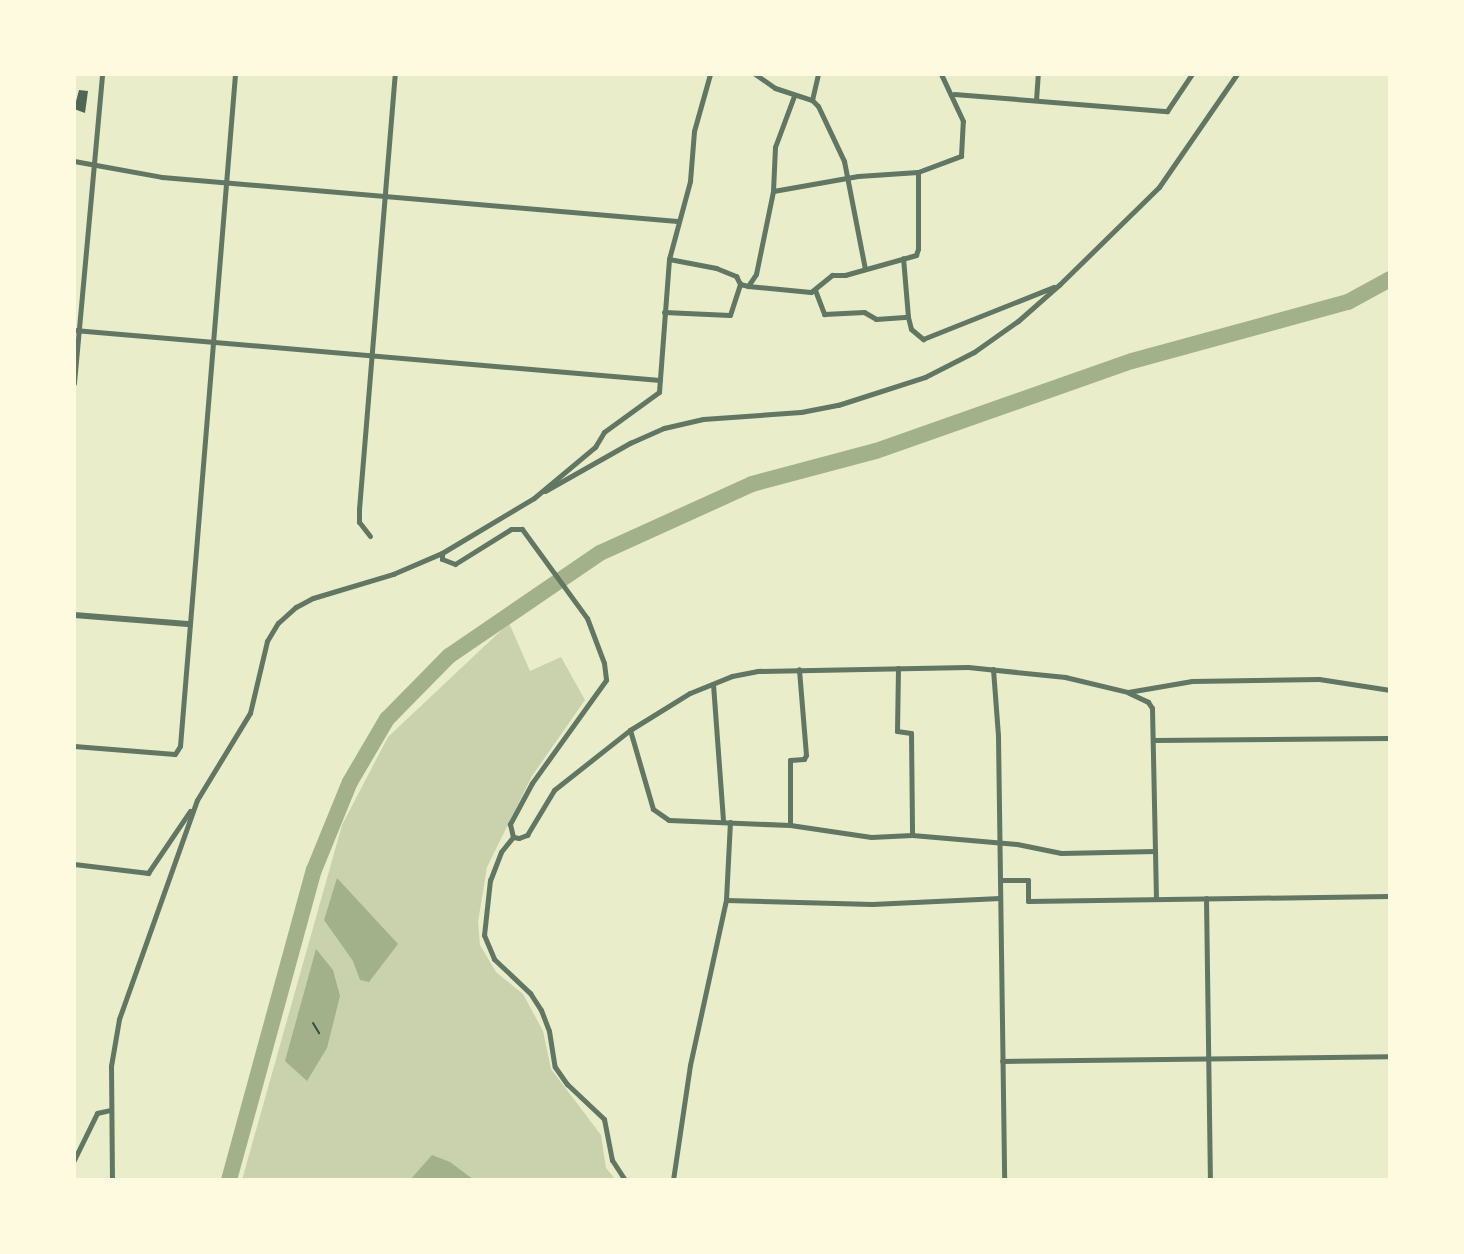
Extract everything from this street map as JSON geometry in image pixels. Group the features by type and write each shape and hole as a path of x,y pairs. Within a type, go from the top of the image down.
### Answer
{"street":[{"path":"74,383 76,330 102,74"},
{"path":"74,746 175,754 180,746 235,74"},
{"path":"370,536 359,522 359,509 395,74"},
{"path":"542,492 595,447 604,432 659,392 669,259 690,181 694,131 710,74"},
{"path":"755,74 794,96 812,100"},
{"path":"818,74 812,100 844,161 865,269"},
{"path":"773,191 918,172 961,156 963,121 954,94 941,74"},
{"path":"1036,100 1038,74"},
{"path":"954,94 1167,111 1192,74"},
{"path":"74,864 148,873 250,713 267,641 278,623 296,607 313,598 393,574 442,553 542,492 664,428 703,419 801,412 838,405 925,377 974,352 1018,321 1059,285 1159,187 1237,74"},
{"path":"748,286 756,274 773,191 775,147 794,96"},
{"path":"74,161 162,177 677,221"},
{"path":"740,284 790,292 815,290 823,279 832,275 916,255 918,172"},
{"path":"903,258 908,317 911,329 923,339 1059,285"},
{"path":"664,312 730,315 740,284 736,276 716,268 669,259"},
{"path":"815,290 824,314 864,312 876,319 908,317"},
{"path":"76,330 660,380"},
{"path":"442,553 442,559 455,564 511,529 522,529 587,618 604,663 606,680 532,783 510,824 513,837"},
{"path":"74,615 188,624"},
{"path":"898,668 897,731 911,733 912,835"},
{"path":"625,1180 612,1160 604,1119 567,1084 555,1067 549,1031 541,1010 530,993 494,959 484,935 490,880 501,852 513,837 527,835 554,790 657,711 713,684 757,671 799,669 993,669 1065,677 1128,692 1151,705 1156,898"},
{"path":"790,825 790,760 804,759 806,755 799,669"},
{"path":"993,669 998,736 1004,1180"},
{"path":"1128,692 1192,681 1288,679 1339,680 1390,690"},
{"path":"673,1180 690,1065 726,900 727,822 713,684"},
{"path":"630,730 656,815 669,820 790,825 871,837 912,835 998,842 1061,853 1155,851"},
{"path":"1154,740 1390,738"},
{"path":"112,1180 111,1066 119,1019 197,800"},
{"path":"1000,880 1028,880 1028,901 1390,896"},
{"path":"726,900 872,904 1000,898"},
{"path":"1206,898 1210,1180"},
{"path":"1002,1061 1390,1056"},
{"path":"74,1160 97,1113 110,1110"}],"path":[{"path":"313,1023 319,1033"}],"shaded area":[{"path":"509,623 530,671 561,657 585,700 532,776 487,867 478,922 480,945 496,972 523,994 543,1031 551,1069 601,1135 606,1168 616,1180 242,1180 342,825 388,737"},
{"path":"337,878 398,944 369,982 360,980 353,961 324,920"},
{"path":"316,949 333,970 340,996 327,1048 307,1081 285,1061"},
{"path":"432,1155 450,1162 474,1180 410,1180"}],"building":[{"path":"79,90 88,91 85,113 74,109"}],"waterway":[{"path":"229,1180 314,870 350,782 387,719 449,656 600,553 752,484 876,451 1132,361 1348,302 1390,279"}]}
